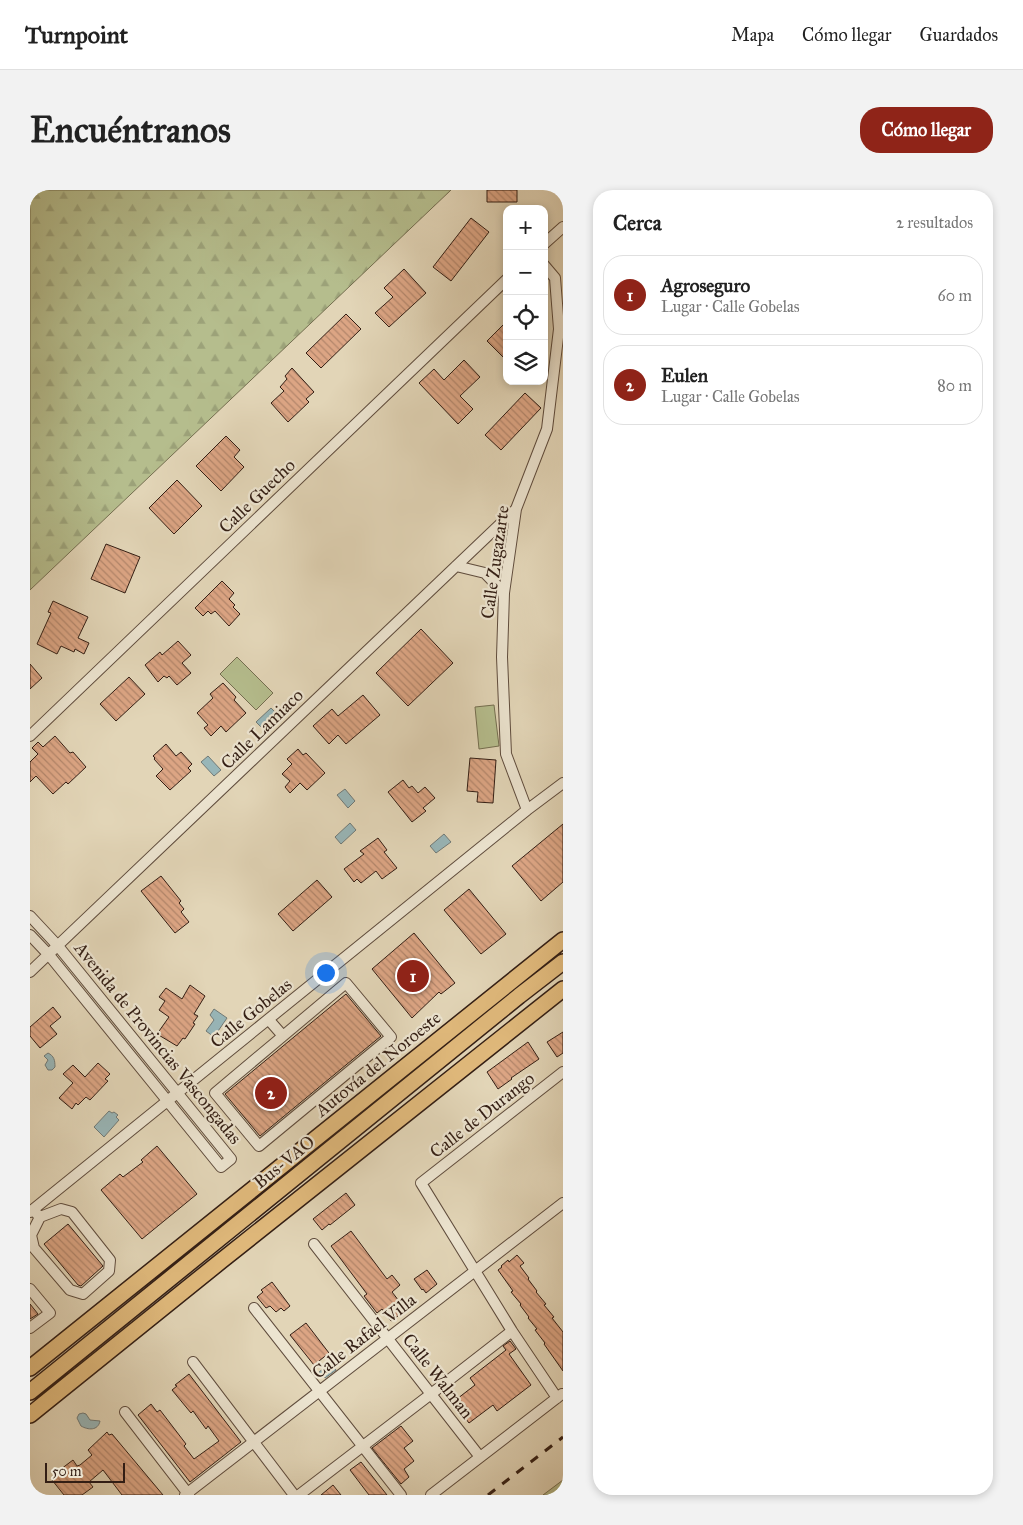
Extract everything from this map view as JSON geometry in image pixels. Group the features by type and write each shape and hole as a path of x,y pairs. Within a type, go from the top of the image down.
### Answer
{"highway":[{"name":"Autovía del Noroeste","path":"30,1368 563,940"},
{"name":"Bus-VAO","path":"30,1392 563,962"},
{"path":"30,1415 563,989"}],"street":[{"path":"548,240 563,227"},
{"name":"Calle Zugazarte","path":"527,810 506,754 502,657 504,593 516,509 547,429 559,329 555,278 548,270"},
{"name":"Calle Guecho","path":"30,736 503,283"},
{"name":"Calle Lamiaco","path":"30,972 516,509"},
{"path":"456,566 484,573 504,593"},
{"name":"Calle Gobelas","path":"34,1213 178,1093 527,810 563,783"},
{"name":"Avenida de Provincias Vascongadas","path":"30,916 58,946 231,1159 222,1167 30,935"},
{"path":"346,984 391,1037 259,1146 215,1093 283,1036 346,984"},
{"path":"269,1020 283,1036"},
{"name":"Calle de Durango","path":"475,1271 421,1183 563,1072"},
{"name":"Calle Rafael Villa","path":"187,1494 563,1203"},
{"path":"60,1209 72,1212 110,1260 109,1271 83,1294 70,1290 34,1248 31,1235 34,1213 60,1209"},
{"name":"Calle Walman","path":"314,1244 480,1457"},
{"path":"431,1495 560,1396 512,1331 475,1271"},
{"path":"30,1289 50,1313 30,1328"},
{"path":"254,1308 402,1495"},
{"path":"299,1495 512,1331"},
{"path":"193,1362 294,1495"},
{"path":"125,1412 187,1494"}],"green space":[{"path":"30,190 451,190 30,590"},
{"path":"237,657 273,693 256,710 220,674"},
{"path":"494,705 499,746 479,749 475,707"},
{"path":"563,1480 563,1495 543,1495"}],"water":[{"path":"271,708 279,716 264,730 256,722"},
{"path":"208,756 221,770 214,776 201,762"},
{"path":"345,789 355,801 348,808 337,795"},
{"path":"350,823 356,830 341,844 335,837"},
{"path":"444,834 451,842 436,853 430,846"},
{"path":"214,1009 227,1018 214,1037 206,1031 214,1020 210,1015"},
{"path":"48,1053 52,1055 54,1060 55,1067 52,1070 48,1070 45,1065 48,1060 44,1056"},
{"path":"109,1111 118,1115 116,1117 119,1120 104,1137 94,1127"},
{"path":"331,1363 336,1370 325,1378 319,1372"},
{"path":"83,1413 90,1420 100,1421 97,1427 90,1429 81,1426 77,1418 79,1414"}],"building":[{"path":"487,190 517,190 517,202 487,202"},
{"path":"471,218 489,232 451,281 433,267"},
{"path":"404,269 426,293 389,327 375,313 393,297 384,288"},
{"path":"346,314 361,329 321,368 306,353"},
{"path":"503,325 503,357 487,341"},
{"path":"464,360 480,377 460,396 473,409 458,424 419,383 434,369 444,380"},
{"path":"292,368 314,392 306,399 309,402 288,422 271,403 284,391 280,387 287,379 285,376"},
{"path":"525,393 541,408 501,450 485,435"},
{"path":"226,436 240,450 234,457 244,467 221,491 196,466"},
{"path":"177,480 202,506 174,534 149,508"},
{"path":"106,544 140,557 125,593 91,579"},
{"path":"222,581 234,593 229,599 235,605 233,607 240,614 229,626 215,611 211,614 208,611 203,616 195,608"},
{"path":"53,601 88,617 78,638 89,643 84,654 75,649 74,652 61,646 57,654 37,644 51,613 48,612"},
{"path":"421,629 453,663 408,706 376,673"},
{"path":"178,641 191,655 182,663 191,673 177,685 169,676 167,678 164,676 158,682 145,665 160,652 162,655"},
{"path":"30,664 42,678 30,689"},
{"path":"129,677 145,694 116,721 100,704"},
{"path":"223,683 236,697 234,700 246,713 226,732 221,726 211,736 204,728 208,725 197,713 213,698 210,694"},
{"path":"363,695 380,715 346,744 338,735 329,744 313,726 332,709 338,716"},
{"path":"55,736 86,767 68,784 66,782 53,794 36,776 30,782 30,762 38,754 32,748 38,742 43,747"},
{"path":"166,744 176,756 181,752 192,764 188,768 191,771 170,790 156,776 163,769 153,756"},
{"path":"298,749 303,755 306,753 325,773 307,790 300,783 290,793 285,787 290,781 282,774 292,764 287,759"},
{"path":"470,758 496,760 493,803 477,802 478,792 467,791"},
{"path":"403,780 409,788 412,786 418,793 425,787 435,798 423,808 426,811 412,822 388,792"},
{"path":"563,824 563,882 541,901 512,866"},
{"path":"378,838 387,850 384,852 397,868 382,879 376,871 361,883 357,879 354,882 344,869 364,854 360,851"},
{"path":"161,876 181,901 179,903 184,909 181,912 189,922 175,933 141,891"},
{"path":"317,880 332,897 293,931 278,914"},
{"path":"469,889 506,934 481,954 444,910"},
{"path":"414,933 455,983 441,994 439,992 412,1018 372,969"},
{"path":"190,985 205,996 194,1014 198,1016 193,1023 195,1024 185,1039 183,1038 177,1046 157,1034 169,1017 159,1010 165,1001 159,997 166,988 182,999"},
{"path":"346,994 381,1036 260,1136 225,1094"},
{"path":"53,1007 61,1017 50,1026 57,1034 40,1048 30,1036 30,1027"},
{"path":"563,1032 563,1053 557,1057 547,1042"},
{"path":"528,1042 539,1059 498,1089 487,1072"},
{"path":"98,1063 110,1074 105,1079 108,1081 90,1100 86,1097 78,1105 76,1103 72,1109 59,1098 73,1083 63,1074 73,1065 85,1077"},
{"path":"157,1146 197,1194 142,1239 101,1190 120,1174 123,1177 143,1162 141,1160"},
{"path":"346,1193 355,1205 322,1230 313,1219"},
{"path":"68,1224 103,1266 81,1286 78,1285 44,1244"},
{"path":"351,1231 387,1279 392,1275 400,1285 392,1292 406,1310 391,1321 382,1309 377,1313 364,1296 367,1294 331,1246"},
{"path":"517,1255 524,1263 520,1266 546,1304 544,1305 554,1317 552,1318 563,1332 563,1371 498,1270 508,1260 509,1262"},
{"path":"427,1270 437,1284 426,1293 414,1279"},
{"path":"272,1282 290,1306 284,1311 281,1308 276,1312 270,1306 266,1308 257,1297 263,1292 261,1290"},
{"path":"30,1304 38,1314 30,1319"},
{"path":"306,1323 329,1353 314,1365 290,1335"},
{"path":"510,1341 516,1349 509,1354 531,1385 497,1411 493,1405 469,1423 453,1402 475,1385 470,1378 506,1350 503,1346"},
{"path":"189,1374 241,1442 190,1482 138,1415 151,1404 157,1412 160,1410 186,1444 184,1446 194,1459 219,1441 208,1426 206,1429 193,1411 191,1413 172,1390 177,1386 175,1385"},
{"path":"401,1426 413,1441 404,1448 414,1461 404,1469 409,1477 401,1484 372,1448"},
{"path":"107,1432 109,1435 112,1434 163,1495 122,1495 103,1470 89,1482 93,1487 82,1495 64,1495 52,1480 55,1478 53,1475 73,1460 77,1466 80,1465 92,1455 88,1450"},
{"path":"361,1462 387,1495 369,1495 350,1470"},
{"path":"333,1485 341,1495 321,1495"}],"railway":[{"path":"488,1495 563,1437"}],"place":[{"name":"Agroseguro","path":"413,976"},
{"name":"Eulen","path":"271,1093"}]}
